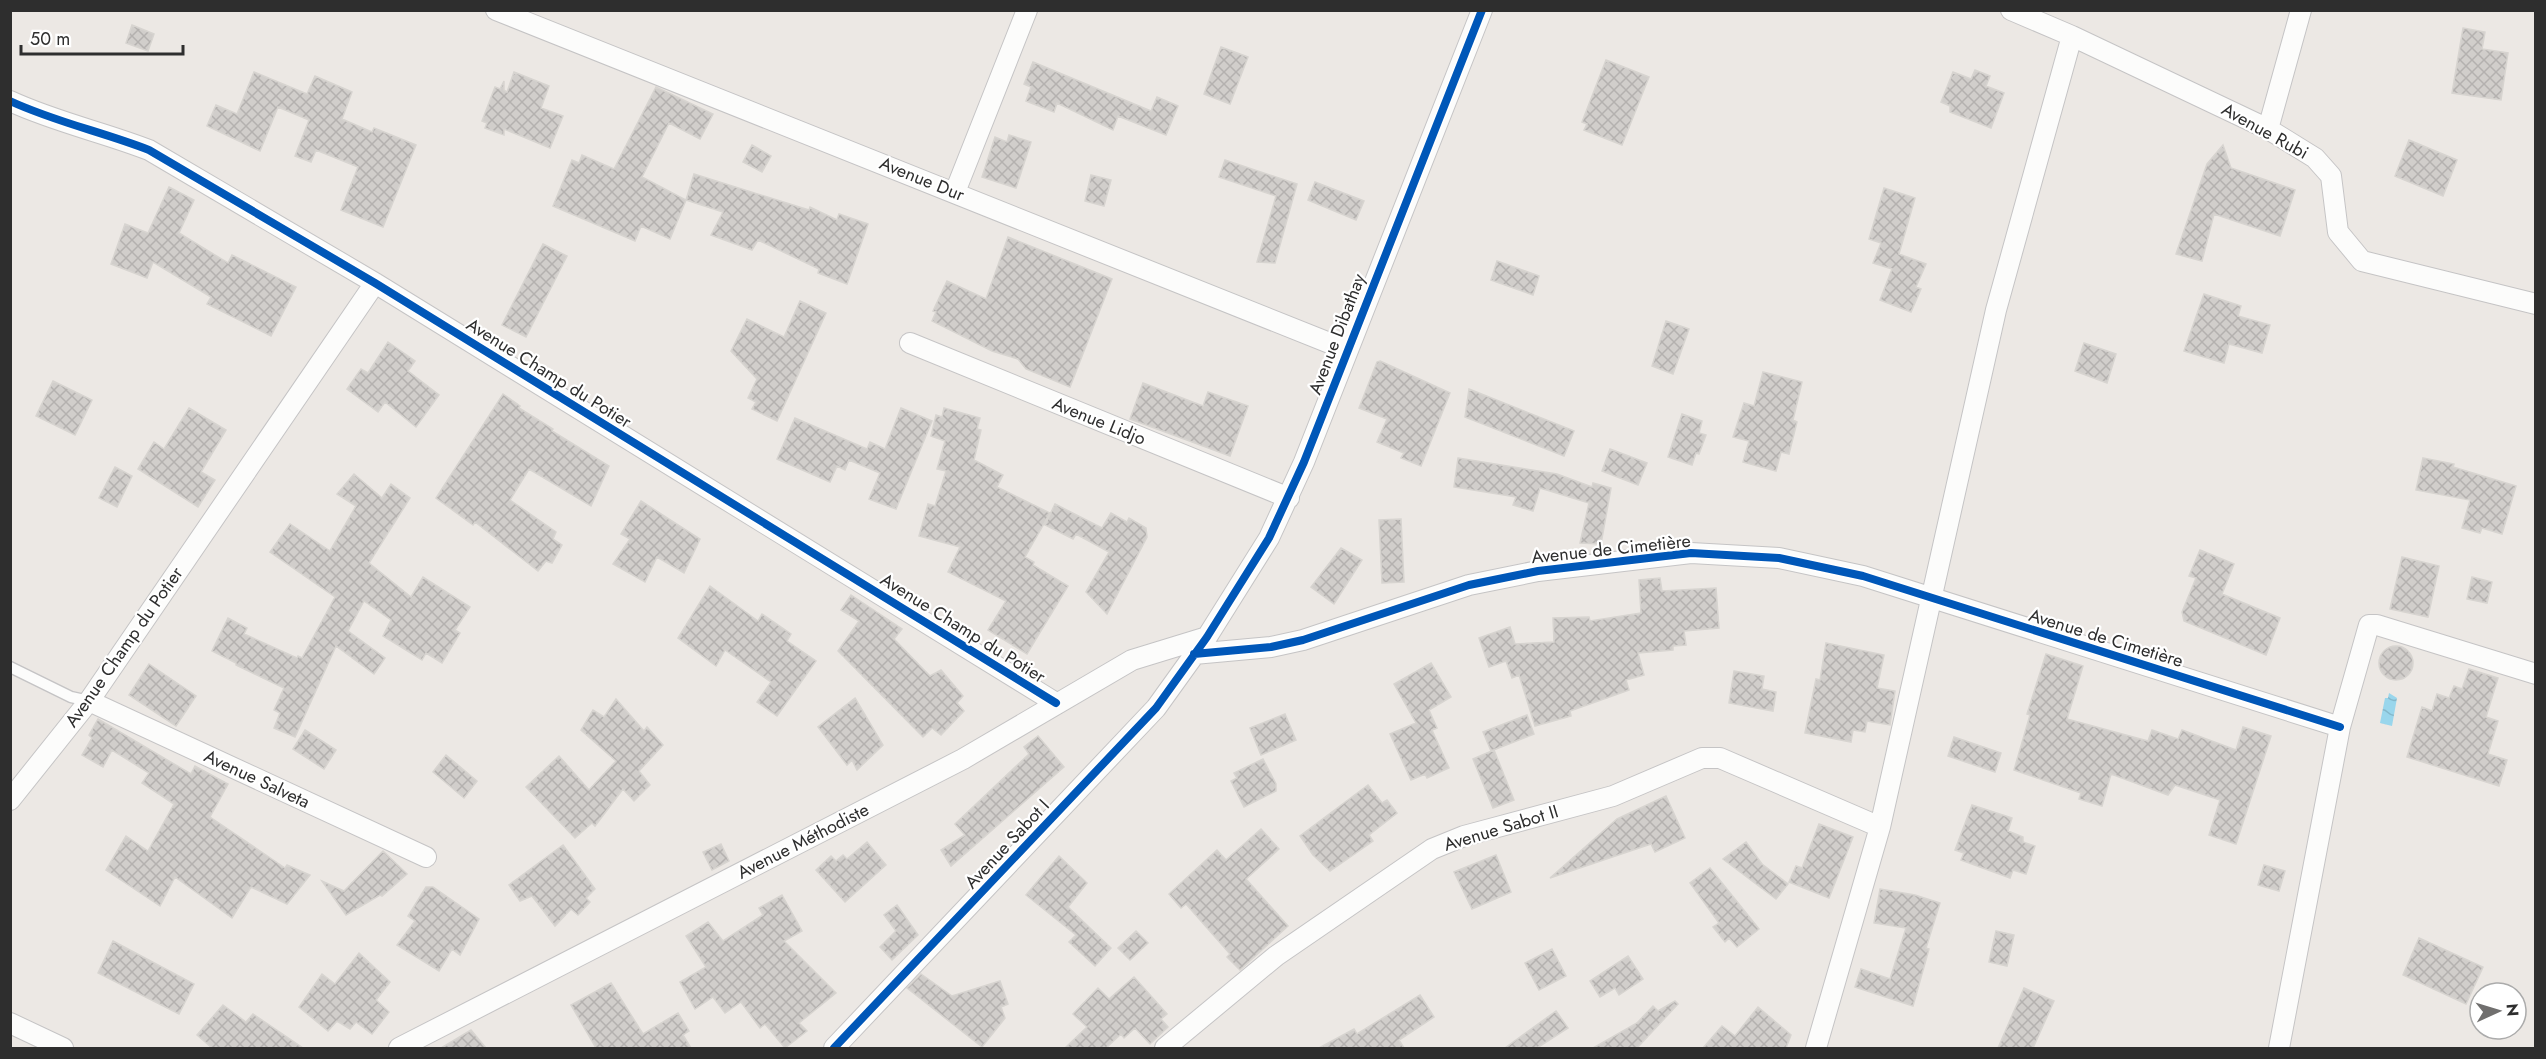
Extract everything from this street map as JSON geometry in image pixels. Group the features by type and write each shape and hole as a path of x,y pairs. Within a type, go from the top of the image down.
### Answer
{"street":[{"name":"Avenue Dur","path":"496,10 1347,350"},
{"path":"955,192 1027,10"},
{"name":"Avenue Dibathay","path":"1194,654 1269,538 1289,498 1482,10"},
{"name":"Avenue Rubi","path":"2011,10 2072,36 2268,129 2315,158 2331,176 2338,231 2362,261 2535,304"},
{"path":"2268,129 2301,10"},
{"path":"1816,1048 1880,827 1996,310 2072,36"},
{"name":"Avenue Champ du Potier","path":"10,101 44,117 110,135 149,150 375,283 1056,703"},
{"name":"Avenue Champ du Potier","path":"10,800 89,701 375,283"},
{"name":"Avenue Lidjo","path":"910,343 1289,498"},
{"name":"Avenue de Cimetière","path":"1194,654 1271,647 1303,640 1469,585 1506,577 1691,553 1779,558 1863,576 2340,727"},
{"path":"2279,1048 2340,727 2366,629 2371,625 2535,674"},
{"name":"Avenue Méthodiste","path":"399,1048 963,759 1132,660 1207,637"},
{"name":"Avenue Sabot I","path":"834,1048 1156,708 1194,654"},
{"name":"Avenue Salveta","path":"89,701 426,856"},
{"name":"Avenue Sabot II","path":"1165,1048 1276,956 1432,849 1472,833 1613,796 1702,758 1720,758 1880,827"},
{"path":"10,1023 63,1048"}],"lane":[{"path":"10,667 72,697 89,701"}],"water":[{"path":"2389,693 2397,698 2392,726 2380,723 2385,698 2388,698"}],"building":[{"path":"132,25 154,34 148,51 126,43"},
{"path":"2463,28 2485,32 2482,49 2508,53 2501,100 2452,93"},
{"path":"1221,47 1248,57 1230,104 1204,94"},
{"path":"1606,60 1649,77 1622,145 1584,130 1587,124 1582,122"},
{"path":"1033,62 1151,111 1157,97 1178,106 1166,135 1118,116 1113,130 1057,103 1054,112 1026,101 1031,87 1024,84"},
{"path":"1975,70 1990,76 1986,86 2004,93 1991,128 1950,112 1950,106 1941,102 1953,72 1971,79"},
{"path":"254,72 307,94 315,76 352,92 342,119 372,132 374,128 416,145 383,227 341,210 358,167 316,150 311,162 295,156 309,120 278,107 260,151 207,126 216,105 237,114"},
{"path":"514,72 549,86 541,108 563,116 550,148 504,129 504,135 485,128 487,123 482,121 495,87 500,89 504,81 504,90 507,92"},
{"path":"656,87 713,114 700,139 669,123 642,177 686,200 670,239 641,226 635,241 553,206 572,160 579,163 582,155 614,169"},
{"path":"1009,135 1031,142 1016,188 982,177 995,137 1007,142"},
{"path":"2409,140 2457,160 2443,196 2395,176"},
{"path":"752,145 771,156 762,172 743,162"},
{"path":"2223,145 2231,168 2295,190 2280,236 2214,214 2202,261 2176,254 2207,164"},
{"path":"1225,160 1297,184 1275,263 1257,262 1276,196 1219,177"},
{"path":"694,174 809,210 810,207 837,220 839,214 868,224 847,284 818,273 819,269 758,240 752,250 711,235 723,212 686,200"},
{"path":"1091,175 1111,180 1104,206 1085,201"},
{"path":"1315,182 1364,201 1356,220 1308,200"},
{"path":"169,187 194,200 179,233 228,263 232,255 296,287 271,336 207,304 211,297 153,262 147,278 111,264 125,224 148,233"},
{"path":"1884,188 1915,198 1899,254 1926,264 1916,287 1921,289 1911,312 1880,300 1892,269 1873,263 1881,243 1869,239"},
{"path":"1008,237 1112,279 1070,387 1026,369 1018,359 992,351 932,321 936,312 933,311 947,281 986,299"},
{"path":"543,244 567,256 526,337 502,325"},
{"path":"1497,261 1539,276 1533,295 1491,280"},
{"path":"2204,294 2241,306 2238,316 2270,325 2262,353 2229,344 2224,363 2184,351"},
{"path":"800,301 826,313 777,421 752,409 756,402 748,398 757,379 731,351 747,319 784,337"},
{"path":"1666,321 1689,329 1673,374 1652,366"},
{"path":"388,342 415,361 408,371 439,395 416,427 385,402 378,412 347,389 361,369 368,373"},
{"path":"2084,343 2116,354 2107,383 2075,371"},
{"path":"1380,361 1450,393 1421,466 1401,458 1404,453 1377,442 1387,419 1359,408 1377,362"},
{"path":"1763,372 1802,382 1793,420 1797,422 1789,454 1781,452 1776,471 1743,462 1749,441 1733,437 1744,403 1754,406"},
{"path":"53,381 92,400 75,435 36,416"},
{"path":"1143,383 1203,406 1208,392 1248,406 1230,456 1130,419"},
{"path":"1469,389 1574,431 1564,456 1465,417"},
{"path":"503,394 520,406 519,408 553,429 552,431 609,466 591,506 529,469 510,500 556,532 553,539 562,545 552,563 546,561 538,571 475,522 473,525 436,498"},
{"path":"189,408 226,430 201,472 215,480 198,507 138,469 154,442 164,449"},
{"path":"901,408 932,421 896,509 869,499 880,473 849,460 845,470 837,466 830,482 777,459 795,418 867,449 870,442 885,449"},
{"path":"944,408 980,418 977,429 981,430 974,460 1003,475 997,487 1050,513 1025,557 1034,562 1033,565 1068,586 1027,654 988,630 1006,601 948,572 960,547 919,536 928,504 935,506 946,471 937,469 945,441 931,436 936,415 942,417"},
{"path":"1682,414 1702,421 1699,433 1706,435 1692,465 1668,457"},
{"path":"1610,449 1647,463 1638,485 1602,471"},
{"path":"1458,458 1557,474 1592,487 1593,483 1611,488 1601,544 1580,543 1589,503 1540,488 1533,511 1513,505 1516,497 1454,487"},
{"path":"2423,458 2454,464 2453,467 2516,486 2502,534 2482,528 2480,533 2462,528 2470,500 2416,490"},
{"path":"115,467 132,476 117,507 99,498"},
{"path":"354,474 382,498 391,484 410,498 369,563 411,597 423,577 470,607 455,630 460,633 442,663 426,653 422,660 383,636 391,620 364,601 348,631 385,658 374,674 336,646 295,737 274,728 280,713 274,710 284,688 212,651 228,618 247,628 244,634 297,658 298,656 302,658 335,597 270,552 290,524 330,551 356,506 337,494"},
{"path":"641,501 700,539 684,573 657,557 645,582 613,564 630,539 621,534"},
{"path":"1055,504 1102,528 1111,513 1127,522 1129,518 1146,528 1147,537 1107,614 1086,592 1109,552 1076,534 1073,539 1045,525"},
{"path":"1401,519 1404,582 1382,583 1379,520"},
{"path":"1341,548 1362,560 1334,604 1311,587"},
{"path":"2200,550 2234,564 2222,594 2280,618 2266,655 2184,621 2182,612 2196,578 2189,576"},
{"path":"2402,557 2439,566 2428,617 2390,609"},
{"path":"2472,577 2492,582 2487,603 2467,599"},
{"path":"1660,578 1662,591 1716,588 1719,628 1684,631 1686,645 1673,646 1673,650 1638,653 1644,675 1626,680 1629,690 1570,711 1571,716 1535,726 1519,675 1512,678 1506,661 1489,667 1479,638 1510,627 1515,644 1554,642 1553,618 1589,617 1590,621 1641,613 1639,580"},
{"path":"710,586 758,621 762,614 791,634 787,641 816,661 777,716 757,702 771,682 725,650 716,666 678,638"},
{"path":"851,595 902,629 894,639 930,676 941,670 963,696 957,703 964,711 941,735 932,728 923,737 838,651 859,621 841,610"},
{"path":"1826,643 1884,655 1877,688 1895,691 1890,725 1867,721 1865,732 1853,730 1851,742 1805,733 1816,679 1820,680"},
{"path":"2396,646 2408,651 2413,663 2408,675 2396,680 2384,675 2379,663 2384,651"},
{"path":"2046,654 2083,666 2067,719 2148,741 2152,730 2178,739 2182,730 2236,750 2243,727 2271,736 2236,844 2209,835 2220,800 2175,785 2168,795 2111,774 2102,806 2079,799 2081,793 2014,770 2030,715 2027,714"},
{"path":"1431,663 1451,697 1429,710 1437,728 1432,730 1449,768 1427,778 1425,774 1411,780 1390,734 1416,723 1394,684"},
{"path":"149,664 196,696 176,726 129,695"},
{"path":"2469,669 2498,678 2486,717 2498,721 2488,754 2507,760 2499,786 2407,757 2422,707 2432,711 2437,694 2449,698 2454,686 2462,689"},
{"path":"1734,671 1764,676 1762,689 1776,692 1773,711 1729,703"},
{"path":"855,698 883,745 857,770 852,760 847,765 818,727"},
{"path":"616,699 644,731 647,727 663,745 639,771 650,785 634,801 623,789 595,826 592,823 575,838 526,787 559,756 589,790 616,761 581,730 593,710 604,717"},
{"path":"1285,714 1296,740 1261,755 1250,728"},
{"path":"1527,715 1534,734 1491,751 1483,732"},
{"path":"98,719 191,774 195,766 228,784 210,817 285,868 287,865 310,875 287,904 251,887 232,918 175,877 160,906 106,870 126,836 148,851 174,804 142,783 149,773 112,750 103,767 82,755 92,738 89,735"},
{"path":"305,730 336,750 324,769 293,749"},
{"path":"1038,736 1064,767 951,866 941,850 965,835 955,824 1029,754 1024,747"},
{"path":"1954,737 2001,753 1995,772 1948,756"},
{"path":"1494,750 1514,800 1493,808 1473,759"},
{"path":"446,755 477,781 464,798 433,772"},
{"path":"1263,759 1276,784 1276,791 1244,807 1231,781 1237,778 1234,773"},
{"path":"1368,785 1382,803 1387,800 1397,813 1369,835 1373,841 1330,871 1313,855 1300,836"},
{"path":"1666,796 1685,838 1655,852 1651,844 1550,878 1617,819"},
{"path":"1972,805 2012,818 2008,831 2023,837 2023,842 2035,846 2026,874 2013,870 2010,878 1961,860 1964,853 1955,850"},
{"path":"1819,824 1853,837 1829,898 1789,882 1796,866 1802,868"},
{"path":"1261,829 1279,849 1246,879 1288,926 1240,970 1227,957 1230,954 1186,904 1181,908 1169,894 1217,850 1226,860"},
{"path":"867,842 886,865 845,902 816,870 831,856 836,861 843,855 847,859"},
{"path":"1746,842 1762,864 1788,884 1776,899 1723,859"},
{"path":"721,844 729,861 712,870 703,852"},
{"path":"563,845 595,889 586,898 590,902 578,915 571,909 555,926 532,896 520,901 509,885"},
{"path":"383,851 407,874 382,896 380,895 346,915 322,881 344,891"},
{"path":"1496,855 1511,892 1472,909 1454,872"},
{"path":"1059,856 1087,883 1068,907 1111,948 1095,966 1069,942 1076,935 1026,895"},
{"path":"2264,865 2285,871 2279,891 2258,885"},
{"path":"1710,868 1759,929 1737,947 1729,938 1725,942 1713,927 1719,923 1690,883"},
{"path":"426,887 433,887 479,919 460,955 452,949 439,971 397,945 415,921 408,916"},
{"path":"1880,889 1915,895 1940,903 1926,948 1929,949 1913,1006 1855,987 1861,969 1890,979 1906,928 1874,923"},
{"path":"782,895 802,931 784,941 836,993 799,1023 807,1031 785,1048 765,1024 760,1028 741,1002 725,1013 713,997 695,1009 680,982 706,967 686,936 708,922 723,941 763,915 759,908"},
{"path":"897,905 918,935 892,960 880,947 896,931 884,915"},
{"path":"1136,931 1148,943 1130,960 1118,948"},
{"path":"1996,931 2014,935 2007,966 1989,962"},
{"path":"2419,938 2483,967 2477,981 2468,981 2466,1004 2403,975"},
{"path":"113,941 194,984 179,1014 98,973"},
{"path":"1552,949 1566,976 1539,990 1525,963"},
{"path":"359,953 390,982 376,1000 389,1012 372,1034 356,1022 350,1029 337,1021 328,1031 299,1007 322,974 335,984"},
{"path":"1628,956 1643,979 1619,995 1615,988 1600,997 1590,981"},
{"path":"921,974 952,996 1000,981 1008,1004 1001,1007 1005,1018 982,1047 907,988"},
{"path":"1134,977 1167,1014 1161,1019 1168,1027 1150,1044 1135,1028 1124,1038 1121,1034 1106,1048 1065,1048 1087,1027 1073,1014 1098,988 1109,999"},
{"path":"611,983 643,1034 678,1013 689,1031 683,1035 691,1048 596,1048 571,1005"},
{"path":"2024,988 2054,1001 2033,1048 1998,1048"},
{"path":"1420,995 1434,1017 1399,1040 1404,1048 1319,1048 1354,1029 1357,1034"},
{"path":"1675,1001 1678,1004 1637,1048 1593,1048 1637,1023 1653,1006 1658,1011"},
{"path":"223,1005 246,1022 253,1014 303,1048 212,1048 197,1035"},
{"path":"1758,1007 1791,1035 1786,1048 1703,1048 1722,1026 1735,1036"},
{"path":"1556,1011 1568,1028 1537,1048 1505,1048"},
{"path":"471,1030 486,1048 441,1048"}],"cycle path":[{"path":"834,1048 1156,708 1207,637 1269,538 1304,462 1482,10"},
{"path":"10,101 44,115 149,150 375,283 1056,703"},
{"path":"1194,654 1271,647 1303,640 1469,585 1538,571 1691,553 1779,558 1863,576 2340,727"}]}
